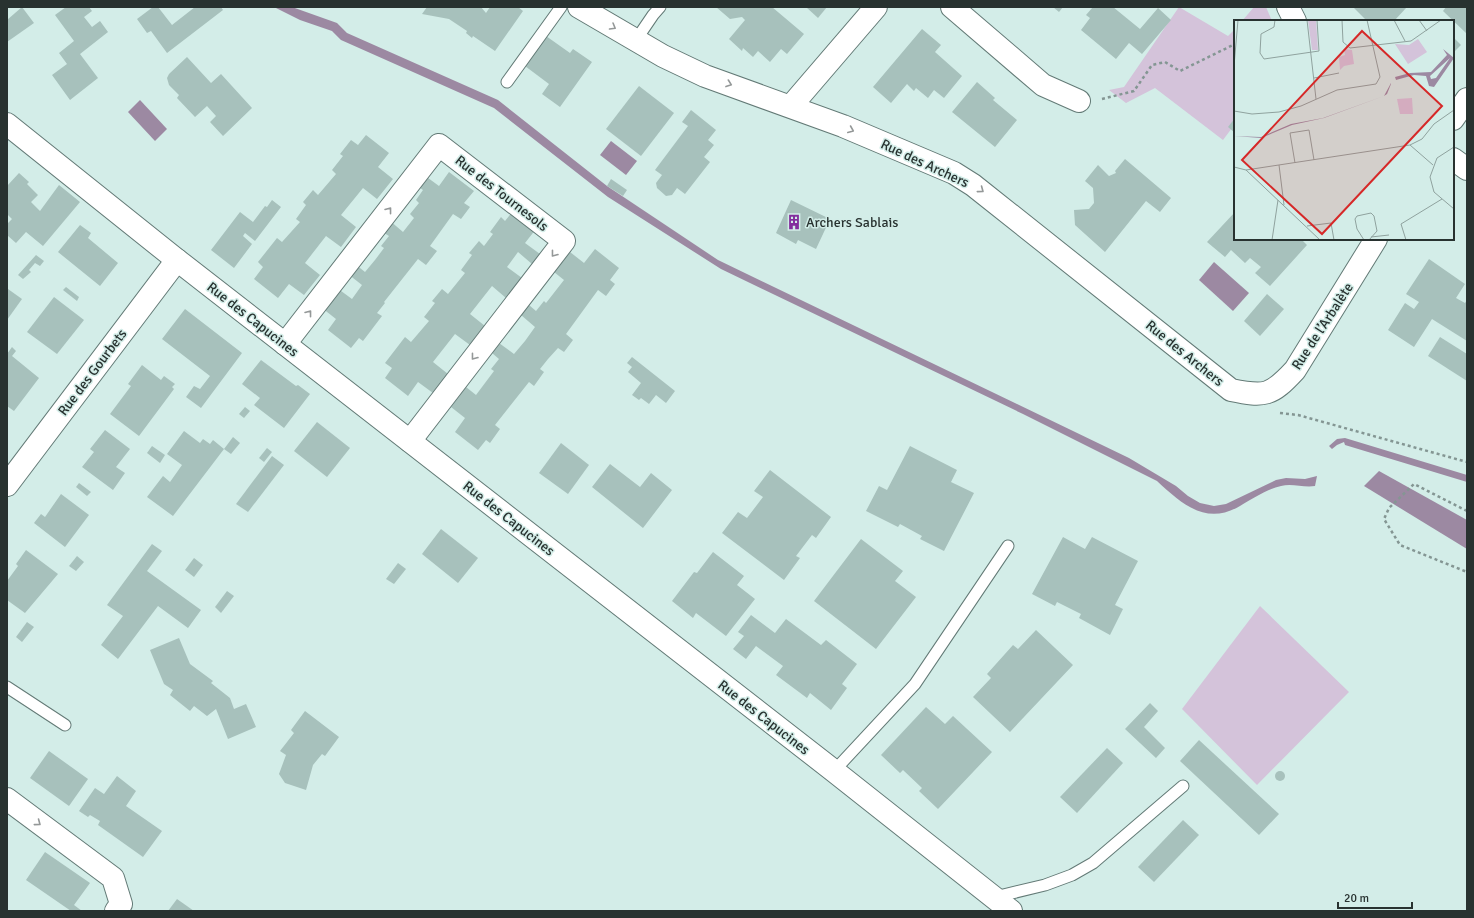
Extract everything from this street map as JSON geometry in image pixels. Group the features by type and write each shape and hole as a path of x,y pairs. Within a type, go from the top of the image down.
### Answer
{"street":[{"name":"Rue des Archers","path":"579,7 663,56 705,76 843,126 954,173 973,185 1231,390 1252,394"},
{"path":"791,106 876,7"},
{"path":"952,7 1043,85 1079,101"},
{"path":"1288,7 1294,20"},
{"path":"1454,118 1467,99"},
{"name":"Rue des Capucines","path":"7,124 285,344 834,770 1011,911"},
{"name":"Rue des Tournesols","path":"285,344 439,145 564,241 410,441"},
{"path":"1454,161 1467,169"},
{"name":"Rue de l’Arbalète","path":"1252,394 1265,393 1278,388 1295,370 1375,240"},
{"name":"Rue des Gourbets","path":"7,485 178,260"},
{"path":"7,799 113,878 121,904 116,911"}],"lane":[{"path":"507,82 560,7"},
{"path":"636,40 660,7"},
{"path":"834,770 915,684 1008,546"},
{"path":"7,687 65,725"},
{"path":"995,897 1045,885 1072,875 1093,863 1183,786"}],"path":[{"path":"1079,101 1113,98 1134,91 1152,65 1165,62 1180,71 1234,44"},
{"path":"1276,412 1298,416 1467,462"},
{"path":"1467,512 1414,484 1389,508 1384,519 1400,545 1467,572"}],"shaded area":[{"path":"274,7 292,7 337,23 347,33 498,100 607,186 718,260 1129,458 1176,486 1188,496 1200,503 1214,506 1226,504 1276,480 1286,478 1305,479 1317,476 1315,486 1285,485 1276,487 1228,512 1216,514 1195,510 1185,504 1157,481 1023,414 721,269 608,197 494,108 341,40 332,31 300,20"},
{"path":"1179,7 1228,36 1234,30 1234,125 1223,140 1155,88 1126,103 1109,90 1124,87"},
{"path":"1254,7 1266,7 1272,20 1243,20"},
{"path":"140,100 167,129 155,141 128,112"},
{"path":"611,141 637,161 626,175 600,155"},
{"path":"1214,262 1249,293 1233,311 1199,280"},
{"path":"1345,438 1467,475 1467,482 1345,445 1344,442 1332,449 1329,446 1337,439"},
{"path":"1379,471 1467,520 1467,549 1364,486"},
{"path":"1260,606 1349,692 1257,785 1182,709"}],"building":[{"path":"22,7 34,23 7,42 7,20"},
{"path":"66,7 89,7 92,11 84,17 92,27 100,21 108,32 80,54 98,78 70,100 52,75 67,64 59,53 74,41 55,15"},
{"path":"153,7 158,7 172,25 195,7 221,7 223,10 167,53 151,31 147,33 137,19"},
{"path":"427,7 481,7 486,13 490,7 518,7 523,11 495,51 473,36 472,38 466,33 467,31 449,19 422,14"},
{"path":"716,7 772,7 804,34 787,54 781,49 770,62 758,51 753,57 743,48 742,51 729,39 745,20 742,17 730,19"},
{"path":"806,7 827,7 818,18"},
{"path":"1053,7 1063,7 1059,12"},
{"path":"1093,7 1113,7 1140,29 1158,8 1171,20 1142,54 1129,43 1116,59 1081,30 1090,18 1086,15"},
{"path":"1353,7 1407,7 1395,20 1366,20"},
{"path":"1446,7 1467,7 1467,34 1454,20 1443,11"},
{"path":"922,29 941,45 935,52 962,76 944,98 934,90 928,98 916,88 914,91 907,84 891,103 873,87"},
{"path":"546,36 570,53 573,49 592,62 560,107 542,94 549,84 525,66"},
{"path":"1454,38 1461,45 1454,52"},
{"path":"187,57 211,83 221,74 252,108 223,136 210,122 216,116 207,106 195,117 177,98 179,95 169,85 167,78 169,74"},
{"path":"977,82 995,98 993,100 1017,120 995,147 952,112"},
{"path":"639,86 674,113 641,156 606,129"},
{"path":"691,110 716,130 708,140 714,145 704,157 710,162 685,194 677,188 672,195 666,196 657,188 656,183 662,175 655,170 688,126 682,122"},
{"path":"1234,119 1234,132 1228,127"},
{"path":"366,135 389,153 378,167 393,179 377,199 363,188 341,215 356,227 341,247 326,236 305,263 320,275 304,295 289,284 278,298 254,279 263,267 258,262 277,238 282,242 300,222 296,219 306,205 303,202 313,190 318,195 336,174 332,170 343,156 340,154 351,140 358,145"},
{"path":"1125,159 1171,198 1160,212 1146,201 1105,252 1075,225 1074,210 1089,209 1094,203 1093,188 1085,181 1098,165 1109,176 1116,173 1115,171"},
{"path":"449,172 474,191 464,203 470,207 461,219 453,214 430,246 437,251 426,265 418,259 377,313 382,316 363,341 359,338 351,348 328,330 336,319 322,308 337,288 352,299 362,285 348,274 355,264 365,272 375,260 384,248 381,246 389,236 381,231 389,220 403,232 414,218 410,214 419,203 416,200 423,190 416,185 424,175 439,186"},
{"path":"19,173 29,182 27,184 38,195 31,202 40,211 59,185 80,202 43,246 26,232 16,243 7,235 7,224 12,219 7,214 7,186"},
{"path":"611,179 627,190 623,196 607,186"},
{"path":"272,200 281,207 255,241 245,233 243,236 252,244 234,268 211,250 240,212 253,222 265,206 267,207"},
{"path":"791,200 830,219 816,249 798,240 796,244 776,233"},
{"path":"513,211 536,229 525,243 540,254 532,264 518,252 507,267 522,278 506,298 492,286 470,314 485,326 470,345 455,334 433,362 448,374 433,393 418,382 408,396 385,378 392,368 385,363 405,337 411,342 429,321 424,317 435,303 432,301 442,289 448,294 465,273 461,270 472,255 469,253 479,241 484,246 493,234 490,232 501,217 505,221"},
{"path":"1234,213 1234,240 1302,240 1307,245 1270,286 1255,273 1261,267 1250,258 1245,263 1231,250 1225,257 1207,242"},
{"path":"80,225 91,233 88,238 118,263 100,286 58,252"},
{"path":"595,249 619,268 610,280 615,284 606,296 598,290 566,334 573,340 564,352 558,348 548,359 540,369 544,372 534,386 529,382 495,425 500,429 490,443 486,440 478,450 455,432 465,418 451,407 466,387 476,395 494,371 491,369 499,359 492,353 499,343 514,354 525,341 535,327 521,315 529,305 536,311 544,301 546,303 564,280 554,272 570,252 584,263"},
{"path":"36,255 44,261 40,266 35,263 29,270 31,272 23,279 18,275"},
{"path":"1429,259 1465,284 1456,298 1465,303 1467,300 1467,341 1432,319 1414,347 1388,330 1405,303 1414,309 1419,302 1406,294"},
{"path":"66,287 79,297 77,301 63,290"},
{"path":"7,289 22,299 7,320"},
{"path":"1267,294 1284,309 1260,336 1244,321"},
{"path":"54,297 84,320 57,354 27,332"},
{"path":"185,309 242,353 201,408 186,397 194,386 200,389 210,376 162,339"},
{"path":"1440,337 1467,354 1467,381 1428,356"},
{"path":"12,347 16,351 12,356 39,378 14,411 7,406 7,354"},
{"path":"632,357 675,391 666,403 656,395 649,404 641,398 639,400 632,395 641,383 628,372 632,367 627,363"},
{"path":"261,360 296,386 298,385 310,394 284,428 254,405 260,398 242,384"},
{"path":"142,365 161,380 164,376 175,384 172,387 174,389 139,436 110,414 131,386 128,384"},
{"path":"245,407 250,411 244,418 239,414"},
{"path":"317,422 350,448 327,477 294,451"},
{"path":"105,430 130,449 116,467 125,473 113,490 82,467 94,452 90,449"},
{"path":"184,431 200,443 203,439 210,444 213,440 224,449 173,516 147,497 163,476 170,482 182,465 167,454"},
{"path":"233,437 240,443 231,454 224,449"},
{"path":"561,443 589,465 568,494 539,473"},
{"path":"152,446 165,455 160,463 147,453"},
{"path":"910,446 957,470 951,482 974,493 944,551 920,539 922,536 900,524 898,527 866,511 879,486 887,490"},
{"path":"267,448 272,452 264,462 259,458"},
{"path":"272,456 284,465 248,512 236,504"},
{"path":"610,464 640,487 651,473 672,490 643,528 592,487"},
{"path":"770,470 831,517 816,538 812,535 796,556 800,558 784,580 722,533 738,512 747,518 763,497 754,491"},
{"path":"79,483 91,492 87,496 76,487"},
{"path":"61,494 89,515 65,547 34,523 41,514 45,517"},
{"path":"441,529 478,558 458,583 422,554"},
{"path":"1063,537 1085,549 1092,537 1138,561 1115,605 1123,609 1110,635 1079,618 1081,614 1057,602 1055,606 1032,594"},
{"path":"861,539 903,571 895,581 916,597 876,649 814,601"},
{"path":"152,544 162,551 147,571 201,610 188,628 158,606 118,659 101,645 123,616 107,605"},
{"path":"26,550 58,574 25,613 7,600 7,581 18,566 16,564"},
{"path":"713,552 744,576 737,585 755,599 726,636 696,613 693,618 672,601 694,572 697,573"},
{"path":"77,556 84,562 76,571 69,566"},
{"path":"194,558 203,565 194,577 185,570"},
{"path":"398,563 406,569 394,584 386,579"},
{"path":"227,591 234,596 221,613 215,607"},
{"path":"751,615 775,633 786,619 821,645 826,640 857,664 842,684 847,688 831,710 810,693 807,698 776,675 783,666 756,646 746,659 733,649 744,636 738,632"},
{"path":"27,622 34,627 22,642 16,637"},
{"path":"1036,630 1073,665 1010,732 973,697 991,678 987,674 1013,645 1018,649"},
{"path":"179,638 190,664 213,681 211,683 230,698 234,709 246,704 256,727 228,739 216,709 207,716 194,706 190,711 170,695 173,690 164,684 150,650"},
{"path":"1150,703 1158,711 1144,727 1165,748 1156,758 1125,729"},
{"path":"926,707 945,724 953,716 992,752 938,809 919,791 922,788 903,770 900,773 881,755"},
{"path":"305,711 339,737 325,756 322,754 313,765 306,790 285,783 279,774 286,755 280,751 294,733 291,730"},
{"path":"1199,740 1279,814 1259,835 1180,761"},
{"path":"1107,748 1123,763 1077,813 1060,797"},
{"path":"49,751 88,779 69,806 30,778"},
{"path":"1278,771 1282,771 1284,772 1284,780 1278,781 1275,778 1275,774"},
{"path":"117,776 136,791 126,806 162,831 143,857 98,825 100,821 90,815 88,817 79,811 95,788 104,794"},
{"path":"1183,820 1199,835 1154,882 1138,867"},
{"path":"45,852 90,883 74,905 82,911 71,911 26,880"},
{"path":"177,899 194,911 168,911"}],"place":[{"name":"Archers Sablais","path":"794,222"}]}
